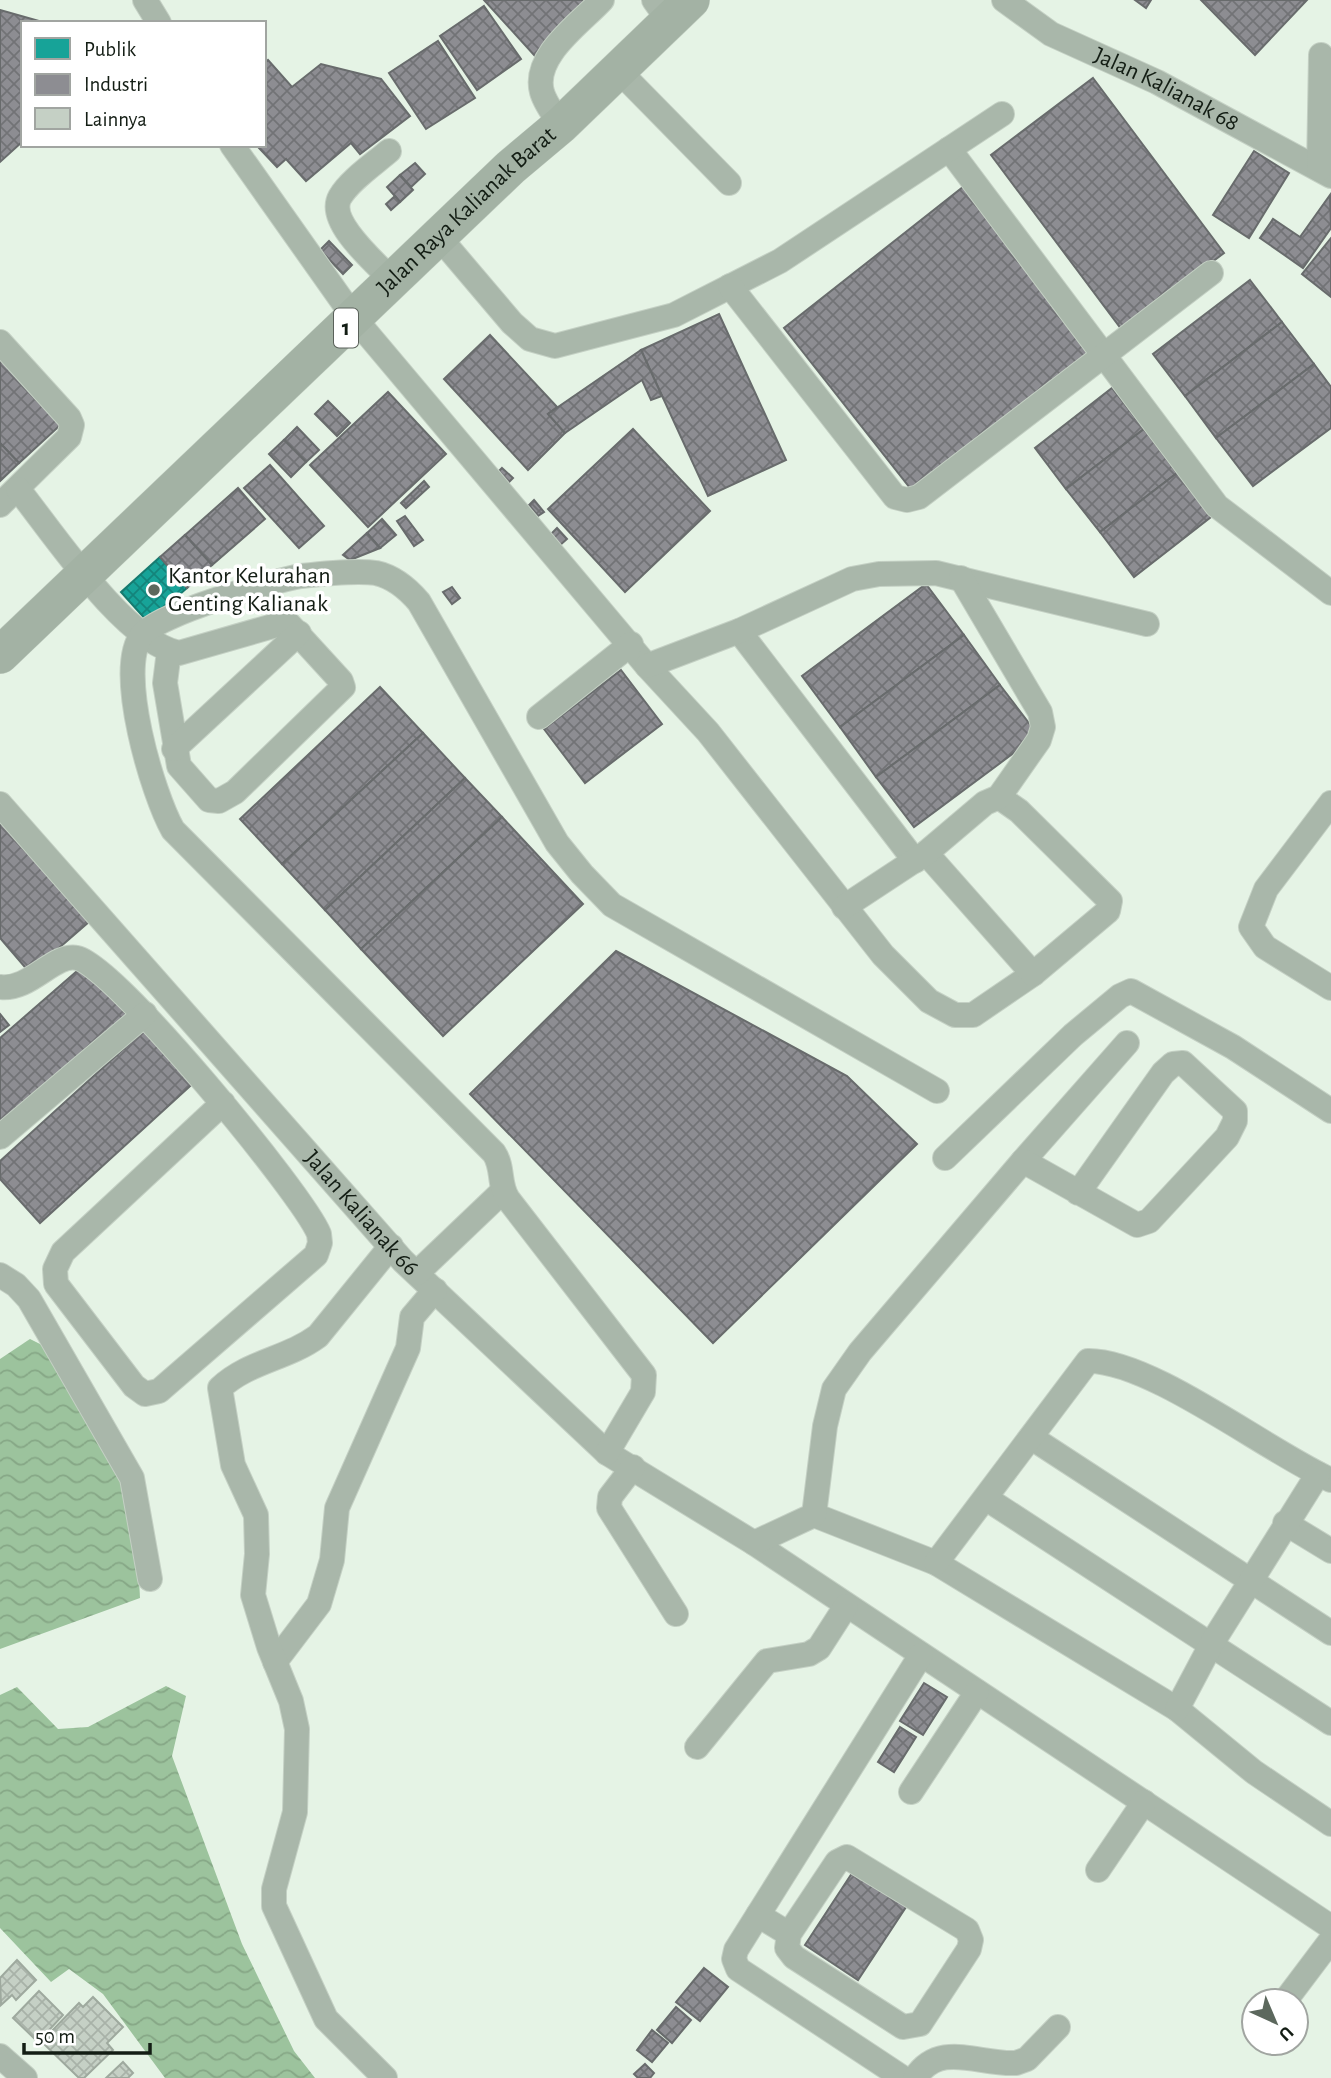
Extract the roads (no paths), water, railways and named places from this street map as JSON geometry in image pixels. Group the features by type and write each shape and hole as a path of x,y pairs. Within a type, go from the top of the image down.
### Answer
{"highway":[{"name":"Jalan Raya Kalianak Barat","path":"0,655 355,319 511,167 561,125 618,70 671,7"}],"street":[{"path":"145,0 158,21"},
{"path":"561,125 542,95 540,82 545,60 602,0"},
{"name":"Jalan Kalianak 68","path":"1004,0 1051,34 1157,82 1325,173"},
{"path":"1321,55 1325,173"},
{"path":"618,70 729,183"},
{"path":"439,237 512,323 530,339 555,346 674,315 780,261 1002,114"},
{"path":"233,147 355,319 647,666 708,732 747,786 812,861 883,955 929,1001 955,1015 973,1015 1033,974 1108,911 1111,901 1019,811 999,797"},
{"path":"949,149 1217,506 1331,593"},
{"path":"389,151 344,191 337,208 341,226 393,281"},
{"path":"730,286 895,496 907,500 919,497 1104,358 1211,273"},
{"path":"0,342 69,418 72,425 69,437 9,497 85,572 120,615 142,635 169,651 179,653 282,621 299,633 341,681 343,687 235,792 219,801 209,800 179,766 174,749 165,683 169,651"},
{"path":"647,666 739,631 852,579 908,572 936,573 961,578 1147,624"},
{"path":"607,1452 643,1392 644,1376 503,1191 500,1167 494,1153 173,830 151,780 132,682 134,651 142,635 169,617 300,576 376,573 405,585 419,602 557,842 582,874 612,905 937,1091"},
{"path":"845,907 920,857 985,803 999,797 1039,740 1043,727 1040,712 961,578"},
{"path":"739,631 920,857 1033,974"},
{"path":"174,749 299,633"},
{"path":"539,717 631,644"},
{"path":"1331,803 1266,889 1251,927 1265,947 1331,988"},
{"name":"Jalan Kalianak 66","path":"0,804 391,1246 607,1452 754,1543 1331,1927"},
{"path":"0,987 19,988 66,960 77,958 95,967 145,1014 223,1103 316,1227 319,1250 159,1391 145,1394 134,1385 56,1283 55,1269 63,1252 223,1103"},
{"path":"945,1158 1073,1035 1120,996 1131,991 1205,1031 1331,1111"},
{"path":"0,1137 145,1014"},
{"path":"1078,1193 1163,1073 1173,1065 1183,1063 1205,1031"},
{"path":"814,1515 825,1426 834,1389 860,1352 1127,1043"},
{"path":"1023,1161 1136,1225 1149,1221 1227,1138 1236,1121 1235,1111 1183,1063"},
{"path":"417,1273 503,1191"},
{"path":"385,2078 326,2019 274,1906 274,1889 295,1812 297,1729 291,1701 253,1595 257,1554 256,1515 233,1465 220,1388 242,1370 303,1348 318,1336 391,1246"},
{"path":"0,1275 16,1285 29,1299 121,1455 135,1488 150,1579"},
{"path":"275,1662 319,1604 332,1560 337,1508 408,1348 412,1317 435,1290"},
{"path":"936,1563 957,1532 987,1499 1088,1361 1105,1361 1155,1381 1324,1477 1285,1523 1212,1643 1177,1709"},
{"path":"1032,1438 1331,1633"},
{"path":"633,1466 610,1497 609,1508 676,1614"},
{"path":"987,1499 1212,1643 1331,1723"},
{"path":"754,1543 814,1515 936,1563 1177,1709 1254,1772 1331,1824"},
{"path":"1285,1523 1331,1551"},
{"path":"697,1747 767,1661 809,1654 820,1648 846,1606"},
{"path":"903,2078 738,1969 734,1959 736,1950 921,1656"},
{"path":"911,1792 977,1692"},
{"path":"1098,1870 1144,1802"},
{"path":"847,1857 967,1930 971,1940 969,1949 920,2024 904,2027 794,1957 788,1948 789,1934 836,1862 847,1857"},
{"path":"758,1915 789,1934"},
{"path":"1296,1987 1331,1940"},
{"path":"915,2078 932,2059 944,2056 1016,2063 1027,2059 1058,2027"},
{"path":"0,2056 25,2078"}],"water":[{"path":"30,1339 44,1346 124,1483 137,1543 140,1598 0,1649 0,1359"},
{"path":"166,1686 186,1696 172,1756 242,1944 294,2051 315,2078 165,2078 103,1994 69,1969 51,1982 0,1928 0,1695 17,1687 58,1729 88,1727"}],"place":[{"name":"Kantor Kelurahan Genting Kalianak","path":"154,590"}]}
